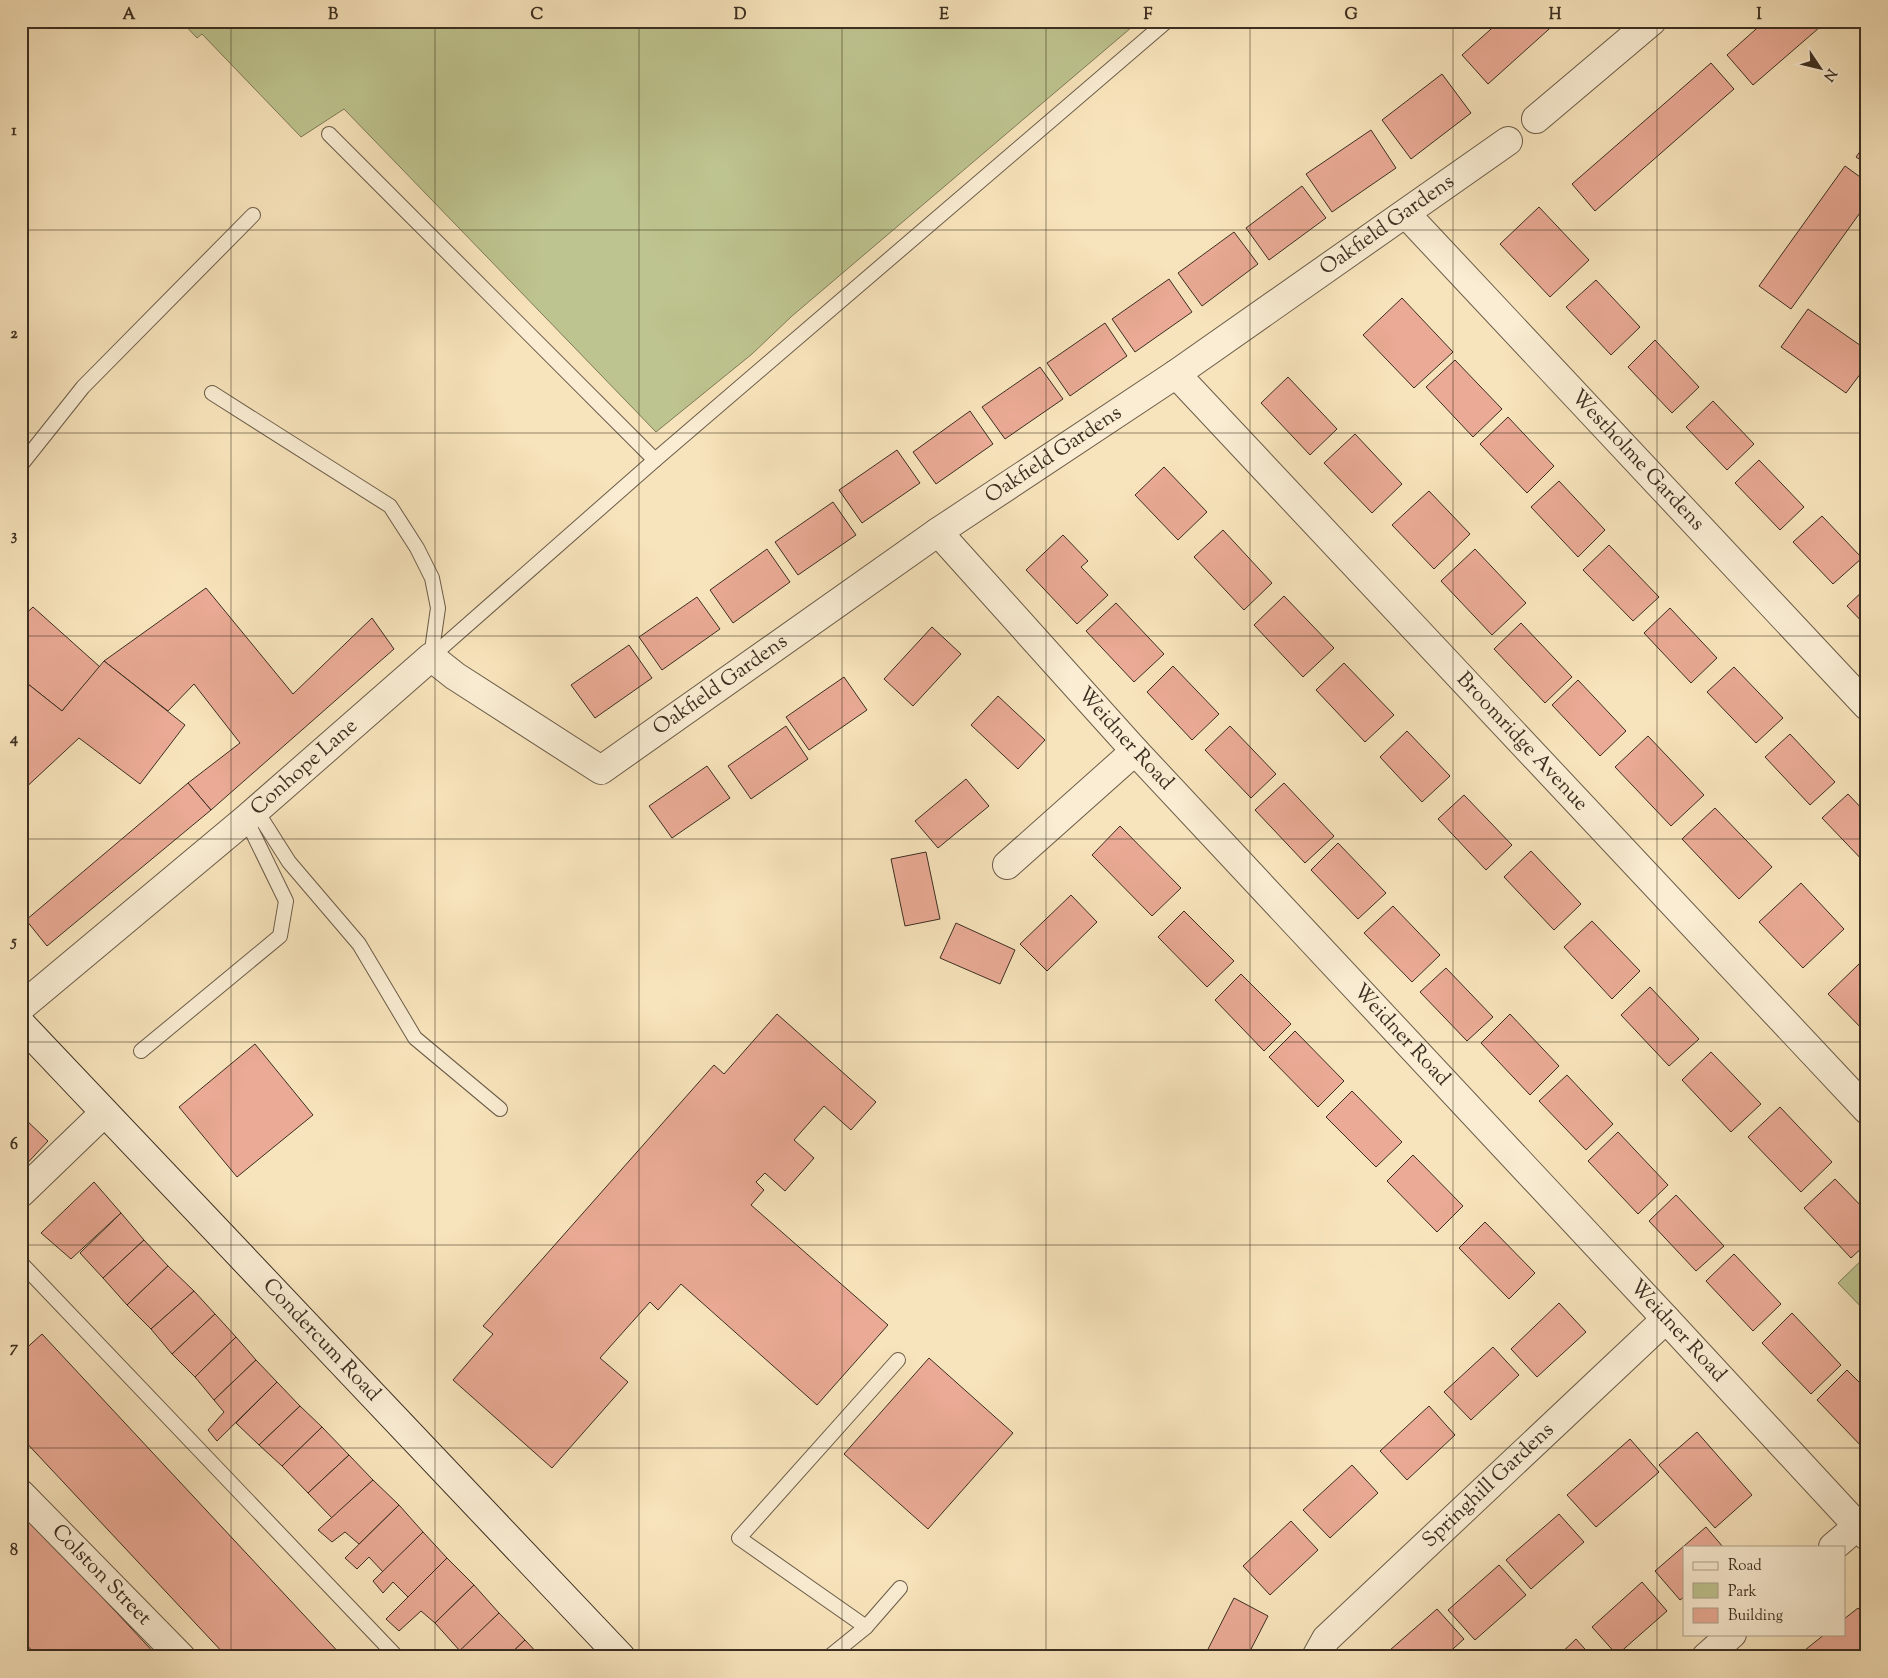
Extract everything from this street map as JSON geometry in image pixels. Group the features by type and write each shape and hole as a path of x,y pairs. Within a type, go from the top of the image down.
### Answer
{"street":[{"path":"1536,119 1652,21"},
{"name":"Oakfield Gardens","path":"432,658 455,676 602,770 938,532 1176,374 1508,141"},
{"name":"Westholme Gardens","path":"1406,214 1867,706"},
{"name":"Broomridge Avenue","path":"1176,374 1867,1110"},
{"name":"Weidner Road","path":"938,532 1135,751 1666,1319 1864,1527"},
{"name":"Conhope Lane","path":"21,1006 251,814 432,658"},
{"path":"1008,865 1135,751"},
{"name":"Condercum Road","path":"21,1024 621,1657"},
{"path":"21,1192 104,1113"},
{"name":"Springhill Gardens","path":"1316,1657 1326,1639 1666,1319"},
{"name":"Colston Street","path":"21,1494 181,1657"},
{"path":"1835,1546 1864,1527"},
{"path":"1706,1657 1730,1636"}],"lane":[{"path":"432,658 655,460 1167,21"},
{"path":"329,134 655,460"},
{"path":"21,465 83,387 253,215"},
{"path":"212,393 390,506 417,548 432,578 438,608 432,658"},
{"path":"141,1051 280,936 286,901 251,814"},
{"path":"251,814 359,944 415,1038 500,1109"},
{"path":"21,1263 396,1657"},
{"path":"866,1627 739,1538 898,1360"},
{"path":"829,1657 866,1627 900,1588"}],"green space":[{"path":"181,21 1139,21 792,316 752,354 656,432 344,109 301,137 202,34 197,38"},
{"path":"1867,1255 1867,1313 1838,1283"}],"building":[{"path":"1500,21 1558,21 1488,84 1462,55"},
{"path":"1765,21 1827,21 1753,85 1727,55"},
{"path":"1711,63 1734,89 1595,211 1572,184"},
{"path":"1442,74 1471,113 1411,159 1382,120"},
{"path":"1371,130 1396,168 1332,212 1306,174"},
{"path":"1867,142 1867,164 1856,157"},
{"path":"1845,166 1867,182 1867,203 1791,309 1759,286"},
{"path":"1302,186 1326,218 1269,260 1246,228"},
{"path":"1539,207 1589,260 1550,297 1500,244"},
{"path":"1234,232 1258,264 1202,306 1178,273"},
{"path":"1169,279 1192,312 1135,352 1112,319"},
{"path":"1596,280 1640,327 1611,355 1566,307"},
{"path":"1402,298 1453,352 1414,388 1363,335"},
{"path":"1808,309 1867,350 1867,365 1846,393 1781,347"},
{"path":"1105,323 1127,356 1070,396 1047,363"},
{"path":"1655,340 1699,387 1672,413 1628,367"},
{"path":"1455,360 1502,409 1473,437 1426,387"},
{"path":"1040,367 1063,399 1005,439 982,407"},
{"path":"1288,377 1337,429 1310,455 1261,403"},
{"path":"1713,401 1754,444 1727,470 1686,427"},
{"path":"970,411 993,444 936,484 913,452"},
{"path":"1508,417 1554,466 1527,493 1480,444"},
{"path":"1355,434 1402,484 1372,513 1324,463"},
{"path":"897,450 920,483 862,523 839,490"},
{"path":"1759,460 1804,507 1780,530 1735,483"},
{"path":"1164,467 1207,512 1178,540 1135,495"},
{"path":"1559,481 1605,530 1578,557 1531,507"},
{"path":"1429,491 1470,534 1434,569 1392,525"},
{"path":"833,502 856,535 798,575 775,542"},
{"path":"1822,516 1862,558 1833,584 1793,542"},
{"path":"1223,530 1272,583 1244,610 1194,557"},
{"path":"1063,535 1088,561 1081,567 1108,595 1077,624 1026,570"},
{"path":"1609,545 1659,597 1633,621 1583,570"},
{"path":"767,549 790,582 733,623 710,590"},
{"path":"1475,549 1526,603 1492,635 1441,581"},
{"path":"1867,587 1867,627 1847,606"},
{"path":"206,588 293,694 372,618 394,649 211,810 188,783 240,743 194,684 168,711 104,661"},
{"path":"1284,596 1334,648 1303,677 1254,625"},
{"path":"697,597 720,629 662,670 639,637"},
{"path":"1116,603 1164,654 1134,682 1086,631"},
{"path":"33,607 100,667 62,711 28,684 21,690 21,618"},
{"path":"1670,608 1717,658 1691,683 1644,633"},
{"path":"1521,623 1572,677 1545,703 1494,649"},
{"path":"932,627 961,654 913,706 884,679"},
{"path":"629,645 652,678 595,718 571,685"},
{"path":"104,661 185,725 140,784 79,738 21,792 21,690 28,684 62,711"},
{"path":"1344,663 1394,715 1365,742 1316,690"},
{"path":"1173,666 1219,714 1192,740 1147,692"},
{"path":"1734,667 1783,718 1756,743 1707,692"},
{"path":"844,677 867,710 809,750 786,717"},
{"path":"1578,680 1626,731 1600,756 1552,705"},
{"path":"998,696 1045,740 1018,769 971,725"},
{"path":"786,726 808,759 751,799 728,766"},
{"path":"1230,726 1276,774 1251,798 1205,750"},
{"path":"1407,731 1450,776 1422,802 1380,757"},
{"path":"1790,734 1835,782 1810,805 1765,757"},
{"path":"1648,736 1704,795 1671,826 1615,767"},
{"path":"707,766 730,798 672,838 649,806"},
{"path":"966,779 989,806 938,848 915,821"},
{"path":"188,783 211,810 47,946 26,920"},
{"path":"1284,783 1334,836 1305,863 1255,810"},
{"path":"1848,794 1867,814 1867,865 1822,818"},
{"path":"1464,795 1512,845 1486,870 1438,819"},
{"path":"1715,808 1772,867 1739,899 1682,839"},
{"path":"1120,826 1181,888 1152,916 1092,855"},
{"path":"1338,843 1386,893 1358,919 1311,870"},
{"path":"1531,851 1581,904 1554,930 1504,877"},
{"path":"926,852 940,919 905,926 891,859"},
{"path":"1801,883 1844,929 1803,968 1759,922"},
{"path":"1071,895 1097,922 1047,971 1020,944"},
{"path":"1393,906 1440,955 1412,982 1364,933"},
{"path":"1184,911 1234,961 1207,987 1158,937"},
{"path":"1592,921 1640,971 1612,999 1564,947"},
{"path":"956,923 1015,950 1000,984 940,958"},
{"path":"1859,964 1867,972 1867,1034 1828,994"},
{"path":"1446,968 1493,1017 1467,1041 1420,992"},
{"path":"1241,974 1291,1024 1264,1051 1215,1000"},
{"path":"1650,987 1699,1039 1669,1066 1621,1015"},
{"path":"777,1014 876,1102 851,1130 824,1106 794,1140 814,1158 785,1191 765,1173 756,1182 764,1190 751,1205 888,1325 817,1405 681,1284 658,1310 650,1302 600,1358 628,1382 552,1468 453,1380 493,1334 483,1326 714,1065 724,1074"},
{"path":"1510,1014 1559,1066 1530,1095 1481,1043"},
{"path":"1295,1031 1344,1081 1318,1107 1269,1057"},
{"path":"255,1044 313,1115 237,1177 179,1107"},
{"path":"1711,1052 1761,1104 1731,1132 1682,1080"},
{"path":"1567,1075 1613,1124 1586,1150 1539,1101"},
{"path":"1352,1091 1402,1142 1376,1167 1326,1117"},
{"path":"1780,1107 1832,1162 1801,1192 1748,1137"},
{"path":"23,1117 48,1141 21,1170 21,1119"},
{"path":"1618,1132 1668,1185 1638,1214 1588,1161"},
{"path":"1413,1155 1463,1206 1437,1232 1387,1181"},
{"path":"1835,1179 1867,1212 1867,1243 1851,1258 1804,1208"},
{"path":"94,1182 121,1213 71,1259 41,1233"},
{"path":"1676,1195 1724,1246 1696,1271 1649,1221"},
{"path":"121,1213 144,1240 103,1278 80,1253"},
{"path":"1485,1222 1535,1273 1509,1299 1459,1248"},
{"path":"144,1240 168,1266 127,1305 103,1278"},
{"path":"1734,1254 1781,1304 1753,1331 1706,1281"},
{"path":"168,1266 194,1291 151,1329 127,1305"},
{"path":"194,1291 215,1314 172,1354 151,1329"},
{"path":"1559,1303 1586,1332 1537,1377 1511,1349"},
{"path":"1792,1313 1841,1365 1811,1394 1762,1343"},
{"path":"215,1314 236,1337 195,1377 172,1354"},
{"path":"42,1334 343,1657 227,1657 21,1437 21,1353"},
{"path":"236,1337 256,1360 214,1400 195,1377"},
{"path":"1493,1347 1519,1375 1471,1420 1444,1392"},
{"path":"929,1358 1013,1433 928,1529 844,1454"},
{"path":"256,1360 277,1382 217,1441 208,1430 224,1412 214,1400"},
{"path":"1847,1370 1867,1390 1867,1448 1865,1450 1817,1400"},
{"path":"277,1382 300,1406 259,1445 236,1423"},
{"path":"300,1406 322,1427 282,1466 259,1445"},
{"path":"1429,1406 1455,1435 1407,1480 1380,1451"},
{"path":"322,1427 349,1455 308,1493 282,1466"},
{"path":"1697,1432 1752,1495 1715,1528 1659,1465"},
{"path":"1630,1439 1659,1472 1596,1527 1567,1495"},
{"path":"349,1455 373,1480 332,1518 308,1493"},
{"path":"1352,1465 1378,1493 1330,1538 1303,1510"},
{"path":"373,1480 399,1505 359,1544 345,1532 332,1542 318,1530"},
{"path":"399,1505 423,1532 383,1572 369,1557 357,1569 345,1558"},
{"path":"21,1510 158,1657 38,1657 21,1639"},
{"path":"1559,1514 1584,1542 1531,1589 1506,1560"},
{"path":"1291,1521 1318,1550 1270,1595 1243,1566"},
{"path":"1706,1527 1722,1546 1684,1546"},
{"path":"423,1532 447,1558 408,1597 393,1582 383,1593 373,1581"},
{"path":"1683,1547 1683,1598 1680,1600 1655,1571"},
{"path":"447,1558 474,1585 435,1623 421,1611 399,1631 386,1619"},
{"path":"1499,1565 1526,1595 1475,1640 1448,1610"},
{"path":"1642,1582 1667,1611 1617,1655 1592,1627"},
{"path":"474,1585 499,1613 460,1651 435,1623"},
{"path":"1234,1598 1268,1616 1247,1657 1204,1657"},
{"path":"1858,1608 1867,1619 1867,1651 1860,1657 1810,1657 1805,1650 1822,1636 1846,1636 1846,1617"},
{"path":"1437,1609 1464,1639 1444,1657 1382,1657"},
{"path":"499,1613 525,1640 507,1657 453,1657"},
{"path":"1576,1639 1592,1657 1557,1657"},
{"path":"525,1640 541,1657 507,1657"}]}
